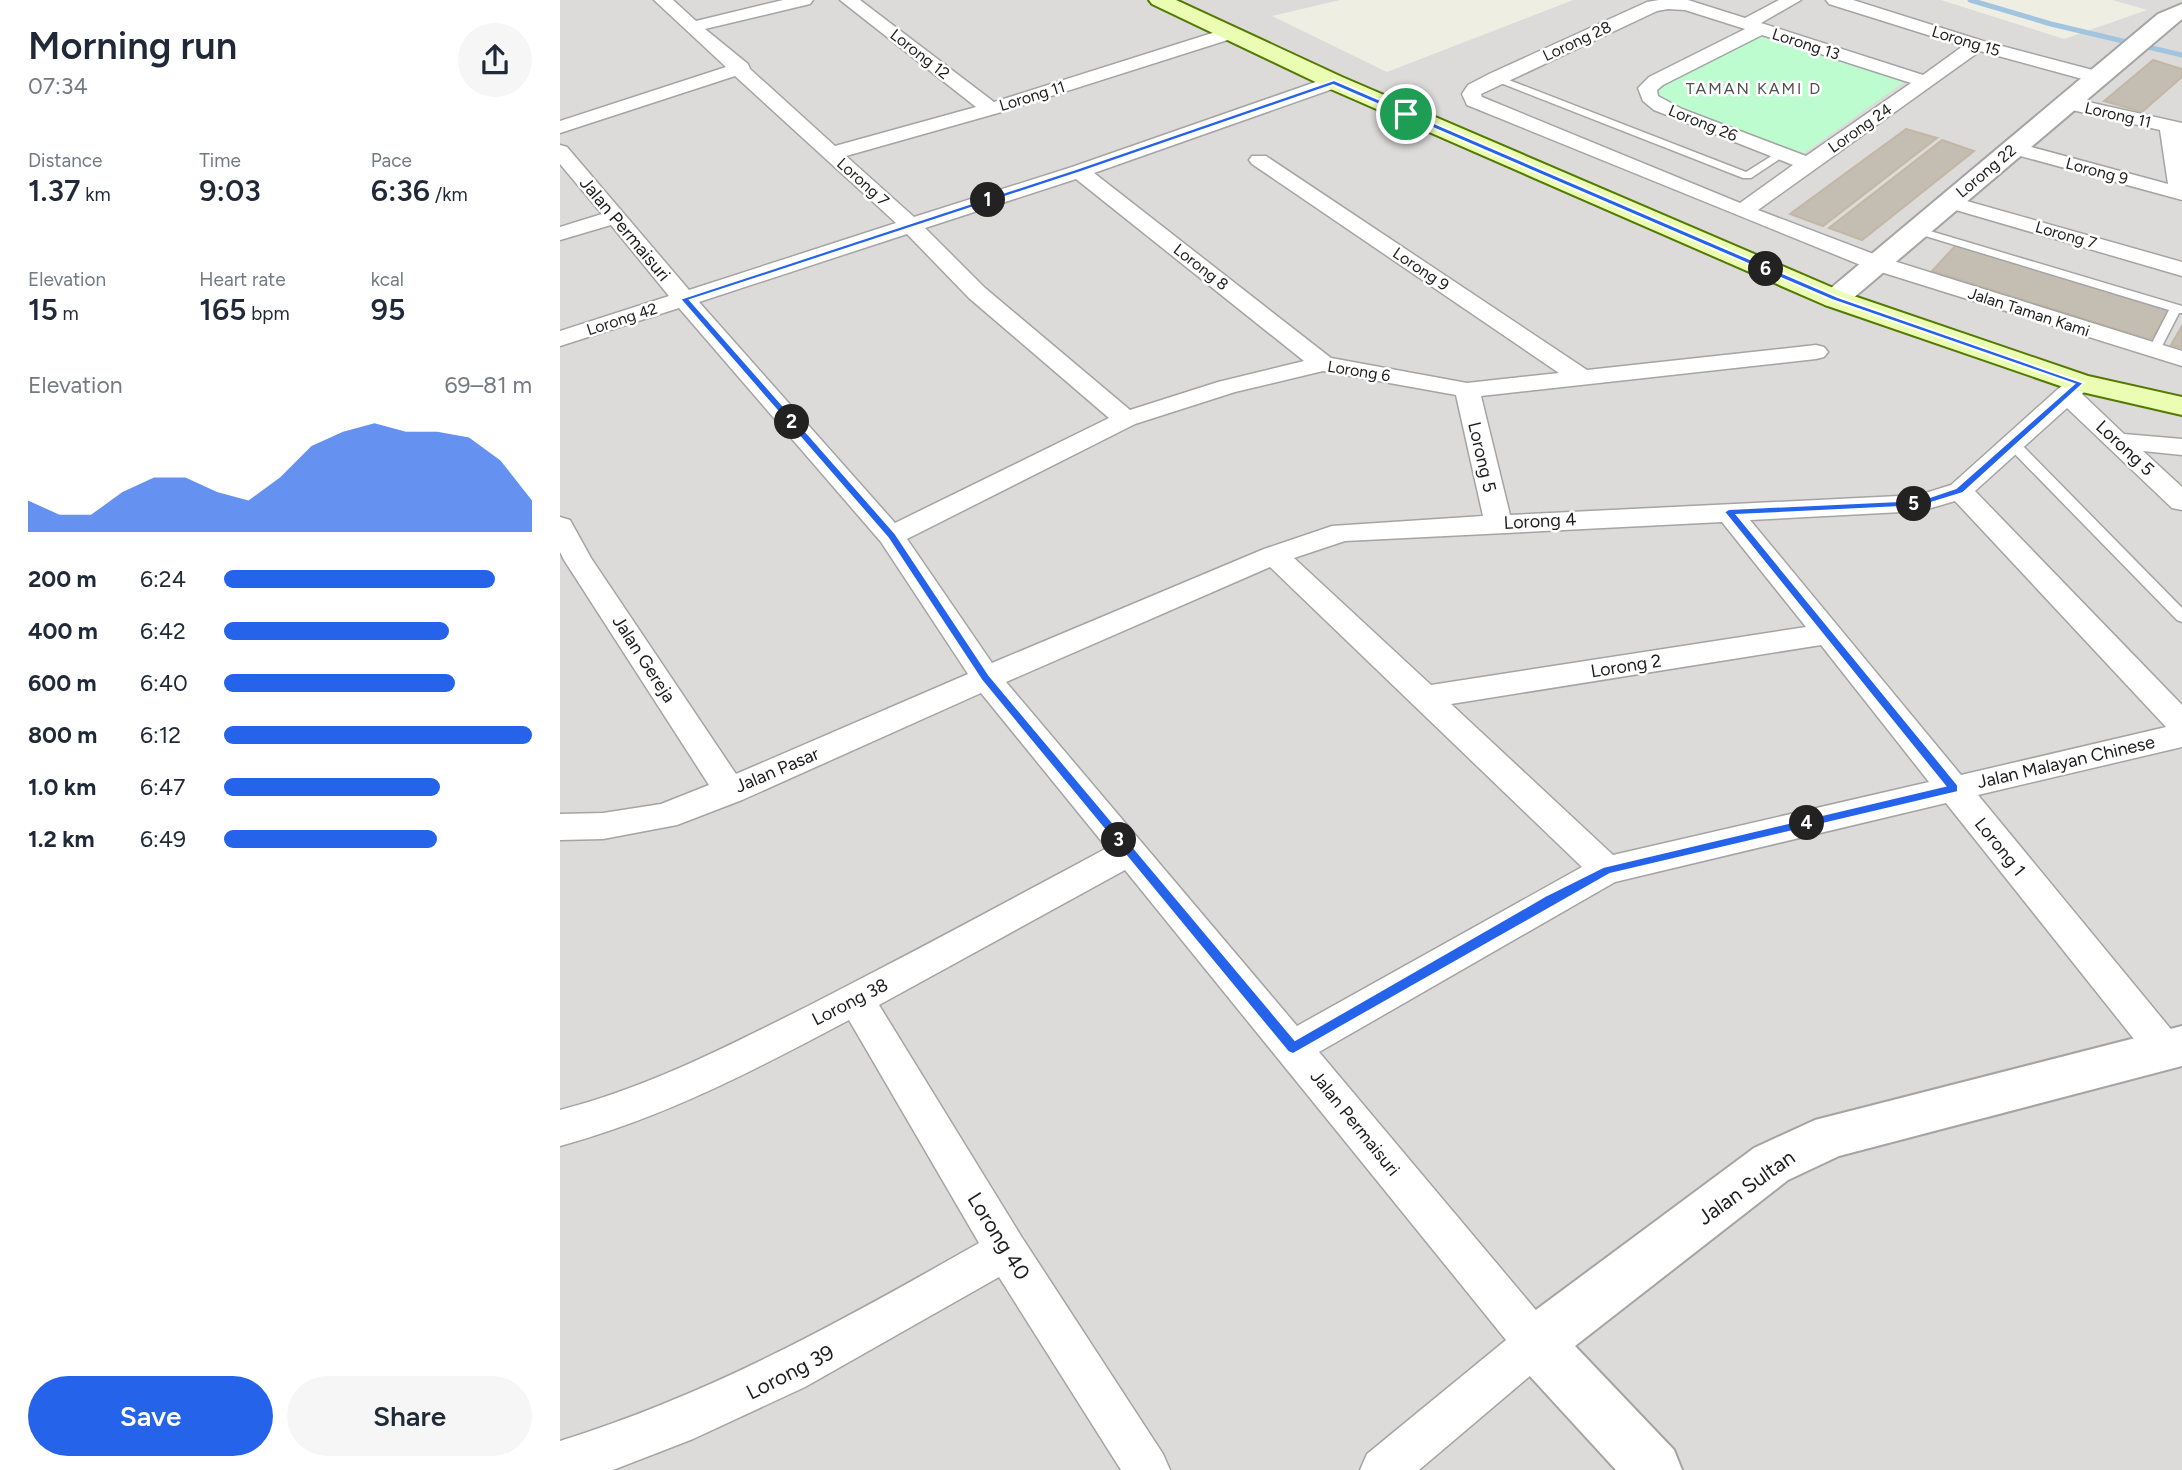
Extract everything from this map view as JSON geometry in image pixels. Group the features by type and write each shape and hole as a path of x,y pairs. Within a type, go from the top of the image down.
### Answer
{"main road":[{"path":"1160,0 1334,82 1857,279 2073,388 2182,406"}],"street":[{"name":"Lorong 7","path":"663,0 741,68 911,226 977,293 1126,419"},
{"path":"693,27 804,0"},
{"name":"Lorong 12","path":"849,0 991,109"},
{"path":"1753,27 1792,0"},
{"name":"Lorong 15","path":"1835,0 1977,45 2097,77"},
{"name":"Lorong 13","path":"1687,5 1926,82"},
{"name":"Lorong 28","path":"1687,5 1653,6 1496,78 1471,94 1474,101 1742,211"},
{"name":"Lorong 22","path":"1857,279 2166,19 2182,10"},
{"name":"Lorong 26","path":"1753,27 1656,81 1647,88 1647,95 1654,103 1675,113 1808,164"},
{"name":"Lorong 11","path":"831,154 991,109 1231,33"},
{"name":"Lorong 24","path":"1742,211 1977,45"},
{"path":"560,127 741,68"},
{"name":"Lorong 42","path":"560,340 1079,171 1334,82"},
{"name":"Lorong 11","path":"2066,103 2176,128 2181,194"},
{"name":"Lorong 9","path":"2013,148 2181,194"},
{"name":"Jalan Permaisuri","path":"560,151 684,299 891,536 986,678 1128,852 1536,1343 1654,1470"},
{"name":"Lorong 9","path":"1259,160 1583,378"},
{"name":"Lorong 8","path":"1079,171 1323,364"},
{"name":"Lorong 7","path":"1949,202 2182,269"},
{"path":"1742,211 1857,279"},
{"path":"560,234 614,217"},
{"name":"Jalan Taman Kami","path":"1857,279 2182,359"},
{"name":"Lorong 6","path":"891,536 1126,419 1227,387 1323,364 1468,390 1816,352"},
{"name":"Lorong 5","path":"2073,388 2120,441 2182,502"},
{"name":"Lorong 4","path":"986,678 1274,555 1315,540 1360,530 1921,503 1960,491 2073,388"},
{"name":"Lorong 5","path":"1468,390 1497,523"},
{"path":"2120,441 2182,447"},
{"path":"1960,491 2182,724"},
{"name":"Lorong 1","path":"1729,512 1953,789 2174,1048"},
{"name":"Jalan Gereja","path":"560,526 569,564 730,791"},
{"path":"1274,555 1607,870"},
{"name":"Lorong 2","path":"1424,697 1828,634"},
{"name":"Jalan Pasar","path":"560,827 603,826 665,816 730,791 986,678"},
{"name":"Jalan Malayan Chinese","path":"1293,1048 1540,905 1607,870 2182,735"},
{"name":"Lorong 38","path":"560,1128 593,1120 711,1074 1128,852"},
{"name":"Lorong 40","path":"856,999 1006,1250 1147,1470"},
{"name":"Jalan Sultan","path":"1383,1470 1536,1343 1771,1164 1832,1136 2174,1048"},
{"name":"Lorong 39","path":"560,1464 617,1448 747,1394 855,1338 1006,1250"}],"lane":[{"path":"1496,78 1747,176 1782,154"},
{"path":"1916,230 2179,310 2154,351"},
{"path":"2012,443 2182,617"}],"shaded area":[{"path":"560,0 1340,0 1272,16 1387,72 1573,0 1941,0 2064,39 2147,10 2112,0 2182,0 2182,1470 560,1470"}],"green space":[{"path":"1760,36 1904,82 1800,156 1661,102 1656,95 1656,88"}],"building":[{"path":"2153,60 2182,69 2182,77 2142,112 2104,101"},
{"path":"1906,129 1937,138 1823,226 1790,214"},
{"path":"1942,140 1974,151 1862,240 1829,228"},
{"path":"1957,244 2171,310 2150,340 1932,271"},
{"path":"2182,326 2182,348 2171,345"}],"waterway":[{"path":"1970,0 2051,24 2182,55"}],"district":[{"name":"TAMAN KAMI D","path":"1754,88"}],"route":[{"path":"1334,82 1406,114 1835,299 2080,383 1960,491 1947,497 1921,503 1729,512 1953,789 1607,870 1293,1048 986,678 891,536 684,299 1079,171 1334,82"}]}
